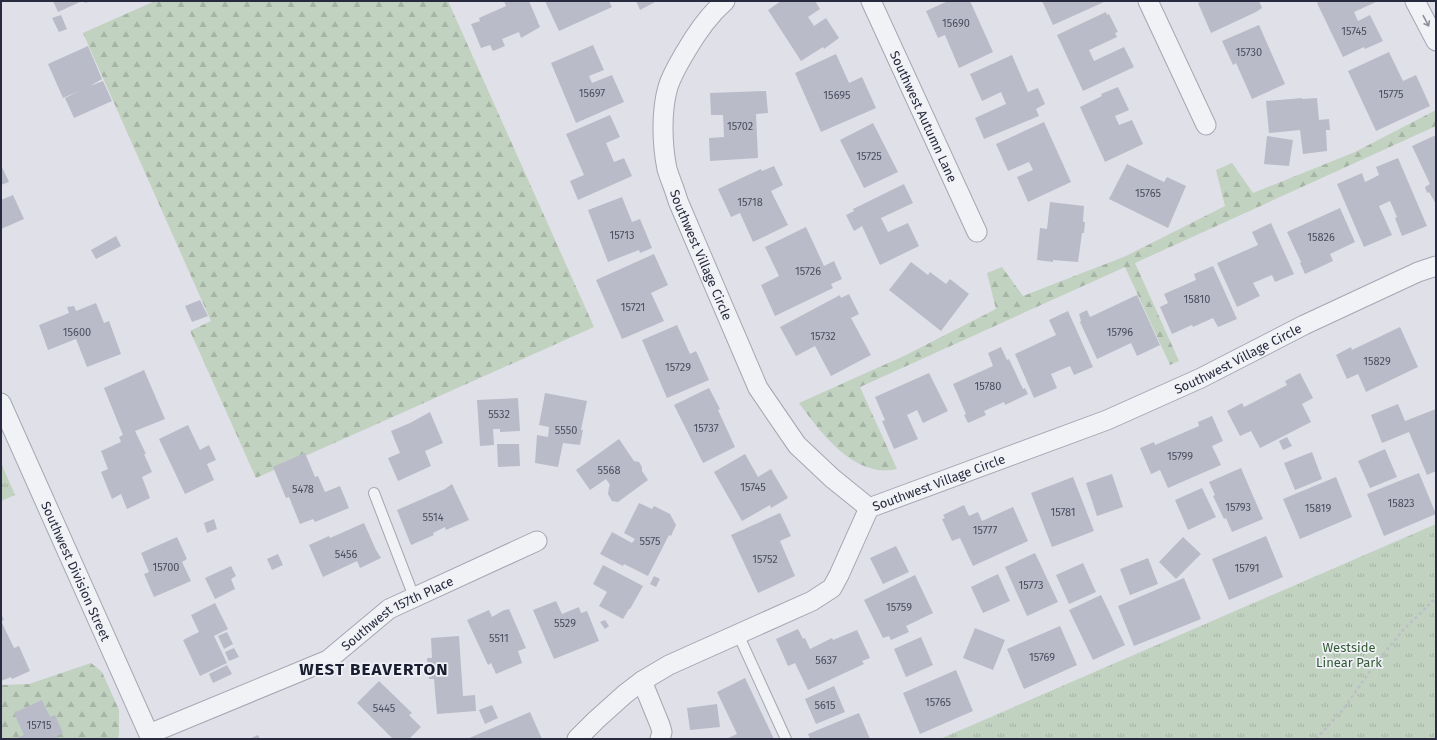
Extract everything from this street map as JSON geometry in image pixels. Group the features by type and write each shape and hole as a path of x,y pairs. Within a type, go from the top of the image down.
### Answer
{"street":[{"name":"Southwest Village Circle","path":"725,1 716,9 696,33 675,70 668,88 663,136 668,170 678,201 758,388 797,445 832,478 868,508 1107,420 1202,378 1304,325 1418,272 1436,266"},
{"name":"Southwest Autumn Lane","path":"871,1 977,232"},
{"path":"1148,1 1206,126"},
{"path":"1415,1 1436,41"},
{"name":"Southwest Division Street","path":"1,403 150,736"},
{"path":"580,739 612,706 642,681 668,665 812,601 832,588 868,508"},
{"name":"Southwest 157th Place","path":"150,736 328,660 389,609 537,541"},
{"path":"642,681 660,725 662,732 660,739"}],"lane":[{"path":"374,493 414,598"},
{"path":"738,634 786,739"}],"path":[{"path":"1316,739 1342,711 1370,671 1403,630 1436,598"}],"green space":[{"path":"155,1 448,1 594,327 256,478 190,331 211,321 83,33"},
{"path":"1436,110 1436,126 1135,263 1179,361 1170,365 1125,267 860,387 897,469 882,470 867,467 853,460 840,451 829,440 799,403 906,355 996,309 987,273 1002,267 1023,296 1126,256 1225,206 1216,170 1232,163 1253,193 1355,152"},
{"path":"1,463 15,495 1,501"},
{"name":"Westside Linear Park","path":"1436,524 1436,739 940,739"},
{"path":"91,663 102,672 119,710 118,739 1,739 1,685 29,684"}],"building":[{"path":"53,1 82,1 58,12"},
{"path":"504,1 529,1 540,27 521,38 519,32 502,39 505,46 493,51 490,45 481,48 471,24 480,21 479,18 506,6"},
{"path":"545,1 609,1 612,7 559,31"},
{"path":"636,1 657,1 640,10"},
{"path":"781,1 815,1 820,9 808,17 814,26 826,18 839,38 824,49 823,47 801,61 768,10"},
{"path":"948,1 970,1 993,52 959,68 945,35 938,38 926,11"},
{"path":"1042,1 1103,1 1104,2 1053,25"},
{"path":"1202,1 1259,1 1262,8 1211,33 1198,3"},
{"path":"1321,1 1378,1 1354,12 1358,21 1370,15 1383,41 1365,49 1364,47 1343,57 1317,3"},
{"path":"1106,12 1107,15 1109,14 1118,32 1115,33 1117,37 1089,50 1094,61 1124,47 1134,67 1083,91 1057,35"},
{"path":"61,15 67,29 59,32 52,18"},
{"path":"1259,25 1285,84 1252,99 1236,63 1233,65 1222,41"},
{"path":"593,45 604,70 589,76 592,83 612,75 624,102 576,123 551,63"},
{"path":"88,46 102,79 90,86 103,81 112,101 74,118 65,98 79,91 63,98 48,64"},
{"path":"1389,52 1403,81 1416,75 1430,106 1376,131 1348,71"},
{"path":"836,54 849,83 862,77 876,108 821,132 795,73"},
{"path":"1012,55 1028,92 1038,88 1045,104 1036,109 1039,116 984,139 975,118 1006,104 1001,92 982,101 970,74"},
{"path":"1118,87 1129,110 1115,116 1119,125 1132,120 1143,144 1105,162 1080,107 1102,96 1101,94"},
{"path":"766,91 768,113 756,114 758,158 710,161 709,138 724,137 723,115 711,115 710,93"},
{"path":"1317,98 1319,120 1329,119 1330,130 1326,130 1327,151 1303,154 1300,130 1269,133 1266,101"},
{"path":"610,115 620,137 606,143 614,162 624,158 632,176 578,200 570,181 584,175 566,134"},
{"path":"1044,122 1071,182 1028,202 1017,177 1033,170 1029,162 1008,171 996,144"},
{"path":"873,123 898,172 864,188 840,140"},
{"path":"1436,135 1436,204 1429,192 1427,193 1425,187 1430,184 1412,146"},
{"path":"1267,136 1293,140 1289,166 1264,164"},
{"path":"1398,158 1427,226 1402,236 1395,218 1397,217 1390,201 1379,206 1392,235 1364,247 1337,184 1362,173 1365,182 1379,175 1376,167"},
{"path":"1127,164 1164,182 1167,177 1186,186 1168,228 1109,199"},
{"path":"1,165 9,182 1,185"},
{"path":"774,166 783,185 771,191 788,225 753,242 740,213 731,217 718,189 761,169 762,171"},
{"path":"904,184 913,203 881,218 888,232 908,223 919,246 880,265 862,226 854,231 846,215 854,211 853,209"},
{"path":"13,195 24,219 1,229 1,200"},
{"path":"622,197 632,222 640,219 652,248 640,253 639,250 608,262 588,210"},
{"path":"1050,202 1084,206 1084,233 1082,233 1078,262 1053,260 1053,262 1037,260 1040,228 1047,229"},
{"path":"1340,208 1355,242 1330,254 1333,261 1305,274 1287,232"},
{"path":"1271,223 1294,274 1275,282 1272,275 1253,283 1260,296 1237,307 1217,263 1258,245 1252,232"},
{"path":"806,227 824,266 834,261 842,279 831,284 833,288 775,316 761,285 779,276 765,247"},
{"path":"116,236 121,246 96,259 91,250"},
{"path":"654,254 668,285 651,293 664,321 622,339 596,280"},
{"path":"911,262 928,275 930,272 946,284 950,279 969,294 941,331 889,290"},
{"path":"1213,266 1237,319 1218,327 1213,318 1172,334 1160,307 1168,303 1164,294 1196,280 1194,274"},
{"path":"849,294 859,314 851,318 871,355 831,376 815,346 796,356 780,327 840,295 841,298"},
{"path":"1137,295 1160,345 1137,356 1131,343 1097,359 1080,322 1079,314 1087,310 1090,317"},
{"path":"200,300 208,316 192,322 185,306"},
{"path":"96,303 104,323 109,321 121,354 87,367 76,339 48,350 39,325 69,313 67,307 74,306 76,311"},
{"path":"1068,311 1093,367 1074,375 1070,366 1051,374 1057,388 1034,398 1015,354 1056,335 1049,320"},
{"path":"677,325 690,354 696,351 709,380 667,398 642,340"},
{"path":"1400,327 1418,367 1366,392 1358,374 1347,379 1336,355 1351,347 1352,350"},
{"path":"1001,347 1007,360 1009,359 1023,389 1025,388 1028,394 1005,405 1004,402 984,411 986,415 968,423 964,415 966,414 953,384 993,366 988,353"},
{"path":"144,370 165,419 135,431 146,454 144,454 152,472 142,477 150,498 127,509 121,494 112,499 101,472 108,469 101,451 121,442 119,437 123,435 104,388"},
{"path":"929,373 948,411 923,423 917,410 907,415 918,439 894,449 882,421 885,420 875,397"},
{"path":"1300,373 1313,398 1302,404 1311,422 1260,448 1251,431 1240,436 1227,411 1242,403 1244,407 1287,385 1285,381"},
{"path":"709,388 720,409 718,410 735,447 703,463 674,405"},
{"path":"545,393 587,401 581,430 583,430 580,445 563,443 558,467 535,463 537,435 548,437 549,427 539,425"},
{"path":"518,398 520,431 500,432 500,429 493,429 494,445 480,446 477,400"},
{"path":"1398,404 1405,421 1436,409 1436,471 1427,475 1409,432 1382,443 1371,415"},
{"path":"430,412 443,443 425,451 431,466 398,481 388,458 400,453 391,431"},
{"path":"1212,416 1223,441 1212,446 1221,465 1168,488 1160,470 1151,474 1140,448 1154,442 1155,445 1199,426 1198,422"},
{"path":"188,425 200,450 209,445 216,460 207,464 214,480 185,494 159,439"},
{"path":"1287,437 1292,446 1283,450 1279,441"},
{"path":"619,439 634,461 639,462 642,467 642,471 648,480 618,502 612,501 608,494 610,485 606,479 590,490 576,470"},
{"path":"497,444 519,444 520,466 498,467"},
{"path":"1385,449 1397,477 1370,488 1358,461"},
{"path":"1312,452 1322,479 1295,490 1284,463"},
{"path":"305,453 315,477 318,476 325,492 340,486 349,508 315,522 313,519 300,524 289,497 286,498 273,467"},
{"path":"745,454 758,477 771,469 788,498 771,508 770,505 742,521 714,472"},
{"path":"1241,468 1263,519 1232,532 1226,518 1224,519 1213,496 1215,495 1209,482"},
{"path":"1419,473 1436,514 1384,536 1367,494"},
{"path":"1112,474 1123,507 1097,516 1086,483"},
{"path":"1073,477 1094,531 1052,547 1031,493"},
{"path":"1336,477 1352,517 1300,539 1283,499"},
{"path":"452,484 469,520 446,530 445,527 433,533 434,535 411,545 397,510 445,489"},
{"path":"1202,488 1216,517 1188,530 1175,500"},
{"path":"639,503 652,509 654,506 670,514 676,525 671,536 669,535 648,576 624,564 623,566 600,554 612,532 632,543 635,539 624,533"},
{"path":"964,505 969,516 978,512 982,521 1013,507 1028,541 973,566 960,538 952,541 942,519 945,518 943,515"},
{"path":"780,513 791,536 780,541 795,576 758,593 731,535"},
{"path":"214,519 217,529 207,533 204,523"},
{"path":"364,523 381,558 360,568 357,561 323,577 309,545 329,536 330,538"},
{"path":"1266,536 1283,577 1229,600 1212,559"},
{"path":"177,537 187,559 182,562 191,581 154,597 144,574 149,572 141,553"},
{"path":"1183,537 1201,554 1176,579 1159,562"},
{"path":"896,546 909,572 883,584 870,558"},
{"path":"1035,553 1058,602 1027,616 1005,567"},
{"path":"278,554 283,565 272,570 267,559"},
{"path":"1148,558 1158,584 1130,595 1120,569"},
{"path":"1083,563 1096,592 1069,604 1056,575"},
{"path":"603,565 643,586 623,619 599,606 607,592 593,584"},
{"path":"231,566 236,576 231,579 235,589 215,599 205,578"},
{"path":"998,574 1010,601 983,613 971,587"},
{"path":"915,575 933,613 906,626 909,632 891,640 889,636 883,638 864,600"},
{"path":"654,576 660,579 656,587 650,584"},
{"path":"1184,578 1201,619 1134,646 1118,606"},
{"path":"1101,595 1125,645 1093,660 1069,610"},
{"path":"556,601 562,614 579,607 581,613 587,611 599,641 554,659 533,610"},
{"path":"215,603 228,629 214,636 227,663 200,676 183,640 199,632 191,615"},
{"path":"509,609 526,648 518,651 522,663 496,674 491,663 488,665 467,620 489,610 492,617 504,610"},
{"path":"1,614 4,620 1,621"},
{"path":"605,620 609,626 605,629 600,622"},
{"path":"1,621 14,648 19,646 30,671 12,679 11,677 1,681"},
{"path":"1060,626 1077,665 1024,689 1007,649"},
{"path":"975,628 1005,640 993,670 963,658"},
{"path":"798,629 803,639 805,638 810,649 832,638 833,640 857,630 870,658 862,661 864,664 808,690 795,663 788,666 776,639"},
{"path":"227,632 233,644 224,649 218,636"},
{"path":"459,636 463,696 475,695 476,711 437,714 434,679 429,679 427,658 432,658 431,638"},
{"path":"921,637 933,665 906,677 894,649"},
{"path":"234,648 239,657 229,661 225,652"},
{"path":"227,665 232,674 213,683 209,674"},
{"path":"956,670 973,711 920,734 903,693"},
{"path":"745,678 774,739 726,739 737,734 717,692"},
{"path":"379,681 412,713 409,715 421,727 409,739 393,739 357,703"},
{"path":"834,686 845,712 816,724 805,699"},
{"path":"42,700 50,717 55,715 63,733 57,736 59,739 15,739 24,735 14,713"},
{"path":"717,704 720,727 690,730 687,708"},
{"path":"492,705 498,718 485,724 479,710"},
{"path":"530,712 542,739 467,739"},
{"path":"859,713 870,739 810,739 808,734"},
{"path":"258,735 260,739 249,739"}],"district":[{"name":"WEST BEAVERTON","path":"374,669"}]}
